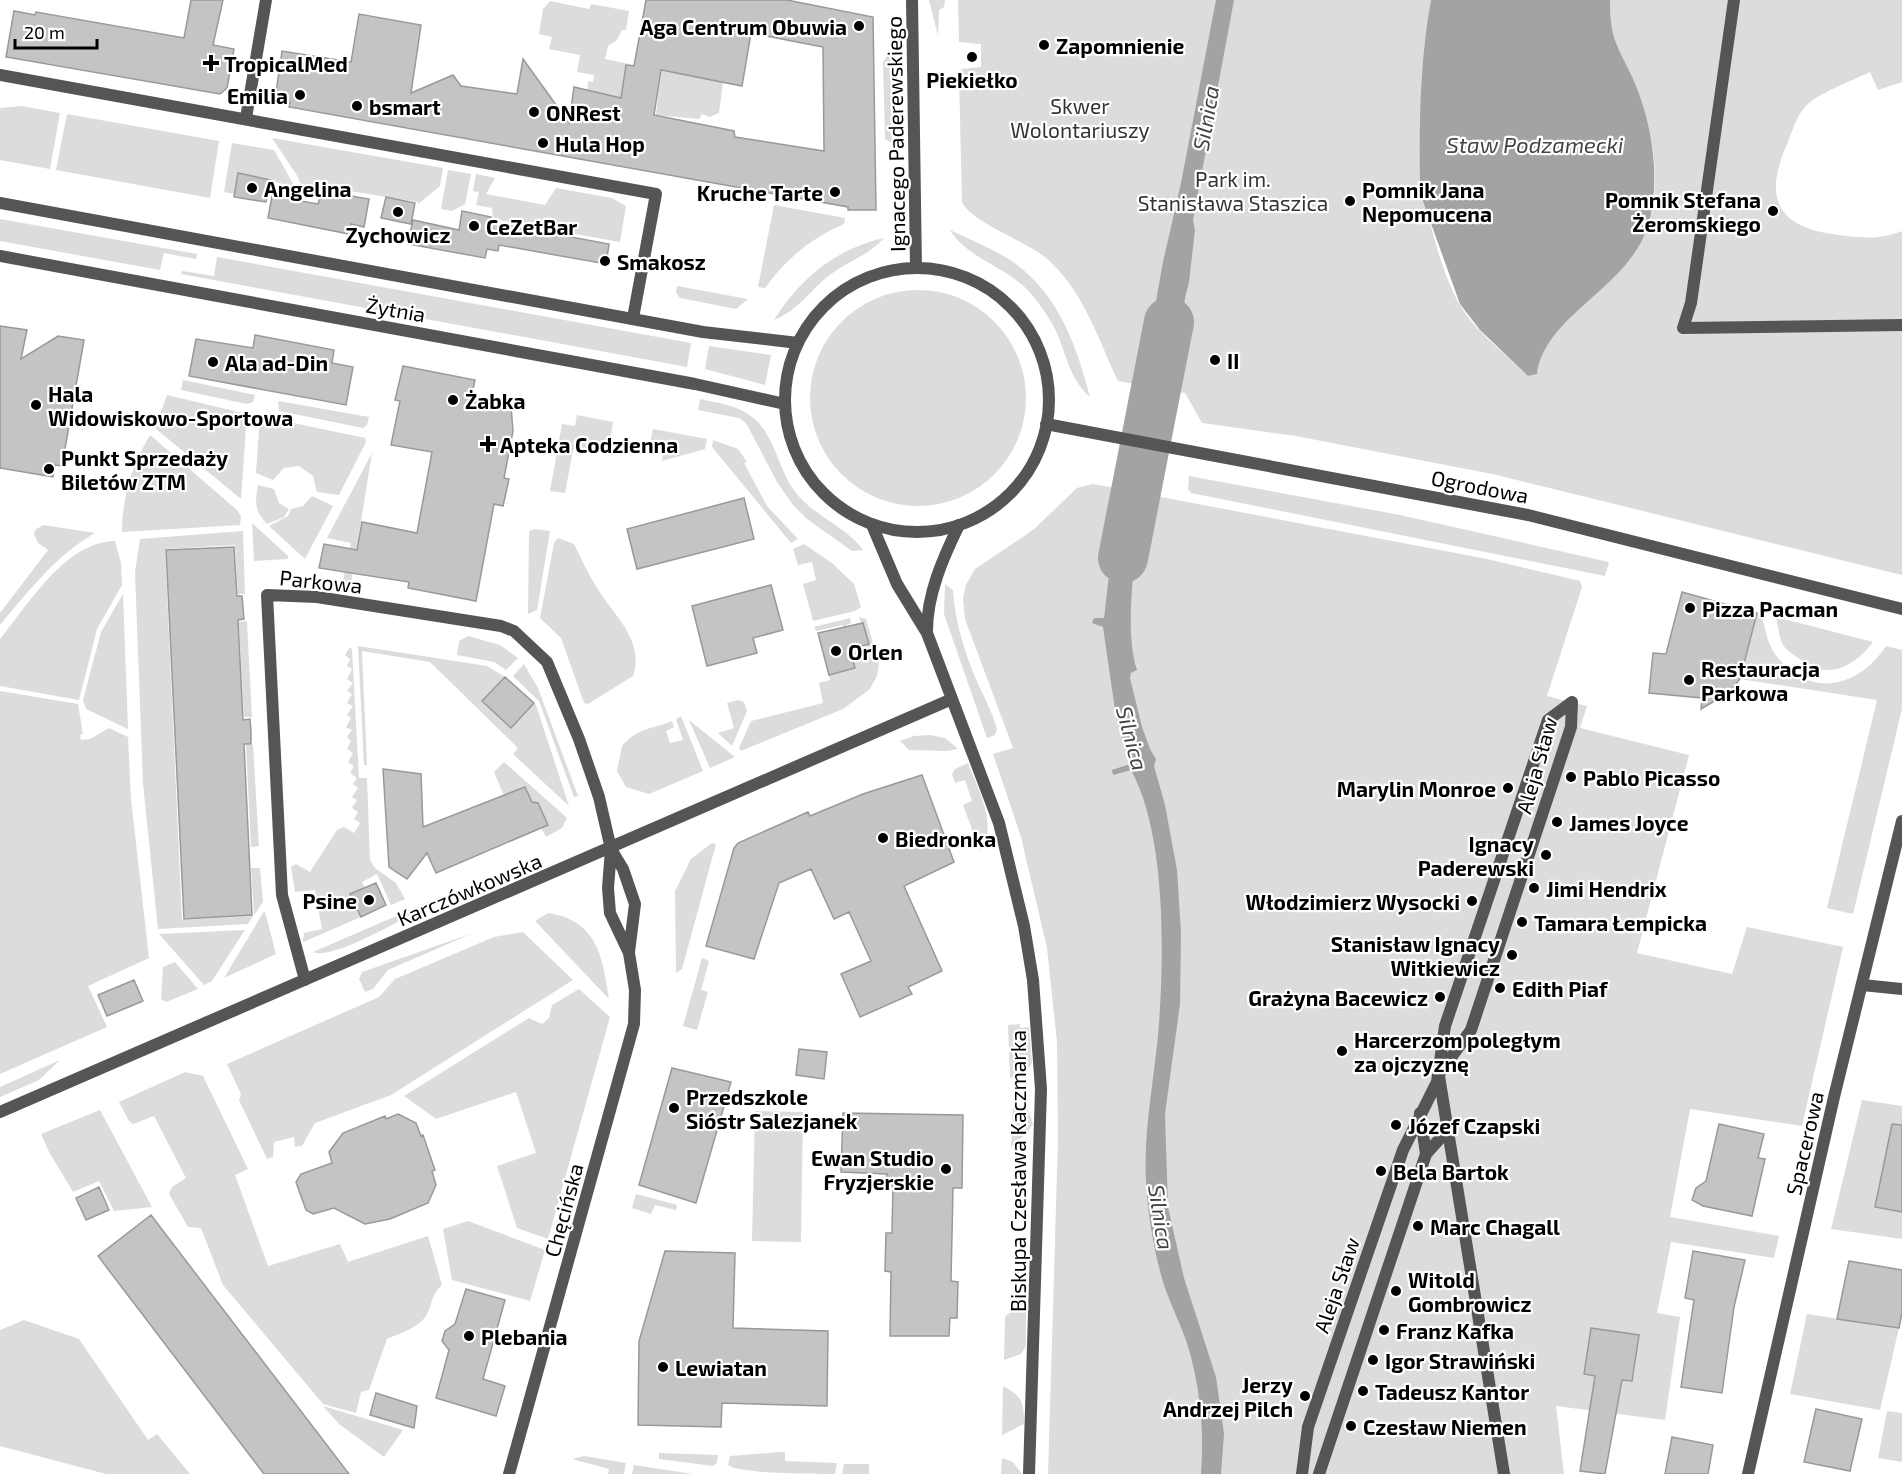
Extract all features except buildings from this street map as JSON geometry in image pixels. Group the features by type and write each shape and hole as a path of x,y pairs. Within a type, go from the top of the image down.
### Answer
{"street":[{"path":"246,118 266,0"},
{"name":"Ignacego Paderewskiego","path":"912,0 916,268"},
{"path":"1734,0 1691,303 1683,328 1902,325"},
{"path":"0,75 656,194 633,318"},
{"name":"Żytnia","path":"0,204 703,332 798,343"},
{"name":"Żytnia","path":"0,256 695,384 785,405"},
{"path":"916,268 946,272 982,285 1004,302 1024,323 1038,349 1045,372 1048,395 1046,424 1039,453 1018,485 989,511 960,525 914,532 872,525 833,502 808,476 790,436 785,405 787,377 798,343 822,308 845,289 879,273 916,268"},
{"name":"Ogrodowa","path":"1046,424 1115,435 1528,515 1902,609"},
{"name":"Biskupa Czesława Kaczmarka","path":"872,525 897,584 927,633 999,823 1028,947 1038,1026 1040,1152 1029,1474"},
{"name":"Biskupa Czesława Kaczmarka","path":"927,633 933,591 960,525"},
{"name":"Parkowa","path":"305,980 282,895 267,595 317,597 501,626 514,631 547,662 579,739 599,797 611,849"},
{"name":"Karczówkowska","path":"0,1112 611,849 952,699"},
{"name":"Aleja Sław","path":"1302,1474 1308,1427 1403,1150 1439,1075 1471,1030 1571,727 1572,702 1548,720 1445,1026 1439,1075"},
{"name":"Spacerowa","path":"1748,1474 1902,821"},
{"name":"Chęcińska","path":"611,849 623,869 635,904 628,953"},
{"name":"Chęcińska","path":"509,1474 634,1024 635,990 628,953 610,913 608,888 611,849"},
{"path":"1862,985 1902,989"},
{"path":"1439,1075 1446,1132 1504,1474"},
{"name":"Aleja Sław","path":"1318,1474 1426,1154 1420,1113"},
{"path":"1426,1154 1446,1132"},
{"path":"1498,1474 1500,1457"}],"green space":[{"path":"929,0 945,0 944,7 939,10 938,36"},
{"name":"Park im. Stanisława Staszica","path":"958,0 1431,0 1428,189 1422,195 1444,271 1457,300 1479,330 1528,376 1537,374 1543,353 1555,335 1622,269 1647,230 1652,212 1655,175 1651,136 1641,99 1616,43 1610,14 1610,0 1902,0 1902,82 1878,90 1870,72 1810,102 1794,125 1776,181 1781,208 1802,226 1839,235 1863,237 1886,236 1902,231 1902,575 1497,475 1296,436 1202,423 1185,393 1118,381 1080,300 1059,271 1037,252 976,217 962,202 959,74 962,69 981,67 981,44 959,42"},
{"path":"550,1 589,9 591,4 629,11 626,30 622,30 617,40 608,46 605,59 634,65 626,66 623,80 627,108 586,108 588,81 593,82 594,75 577,72 580,55 549,49 552,37 539,34 543,9"},
{"path":"891,49 892,143 885,139 883,62"},
{"path":"661,71 723,82 719,113 710,117 702,114 699,119 656,115"},
{"path":"22,106 60,113 50,169 0,160 0,108"},
{"path":"67,114 219,141 210,198 56,170"},
{"path":"272,138 443,168 440,186 418,204 418,202 319,186 318,190 302,188 298,177"},
{"path":"232,143 274,150 295,187 239,173 235,194 224,192"},
{"path":"448,170 471,174 465,204 452,211 441,209"},
{"path":"476,174 495,178 486,194 545,205 556,188 612,198 626,206 620,242 493,219 492,208 476,205 479,192 473,191"},
{"path":"774,205 845,218 844,224 821,236 800,251 781,268 765,288 758,287"},
{"path":"0,219 197,254 196,259 164,253 160,270 0,241"},
{"path":"950,230 1006,257 1029,275 1042,289 1064,322 1072,340 1090,397 1077,382 1056,331 1033,296 1013,278 967,249"},
{"path":"884,238 831,274 791,311 774,320 795,291 821,267 850,250"},
{"path":"217,257 691,343 687,367 181,274 182,271 214,276"},
{"path":"677,286 748,299 736,309 680,298 676,293"},
{"path":"907,290 929,290 949,294 969,302 995,321 1018,356 1026,387 1026,409 1018,440 995,475 969,494 949,502 929,506 907,506 887,502 867,494 849,482 834,467 822,449 814,429 810,409 810,387 814,367 822,347 834,329 849,314 867,302 887,294"},
{"path":"709,346 771,355 765,385 705,369"},
{"path":"183,380 255,395 253,402 247,404 181,390"},
{"path":"167,395 247,414 241,499 155,428"},
{"path":"700,399 734,407 760,424 796,493 812,509 848,534 863,550 852,551 807,519 793,505 777,482 746,423 739,418 698,410"},
{"path":"278,401 369,417 367,425 363,428 279,411"},
{"path":"577,415 613,422 609,449 596,454 573,450 565,493 550,491 562,424 575,426"},
{"path":"260,416 365,438 366,442 339,495 317,492 313,476 299,466 284,468 273,480 256,473"},
{"path":"653,429 707,439 705,449 662,461 664,446 650,443"},
{"path":"150,435 237,510 241,516 240,525 122,532 122,519 129,482"},
{"path":"713,440 738,449 747,462 744,463 767,506 798,539 791,543 712,447"},
{"path":"372,453 351,583 343,581 351,543 327,538"},
{"path":"1189,476 1400,515 1609,562 1605,576 1191,493 1188,489"},
{"path":"1093,484 1487,559 1580,581 1582,587 1547,696 1587,706 1580,728 1689,755 1637,953 1732,974 1747,927 1843,947 1802,1126 1690,1109 1670,1217 1779,1236 1774,1258 1671,1242 1657,1313 1680,1317 1665,1420 1556,1406 1564,1474 1048,1474 1058,1140 1057,1042 1047,948 1021,837 993,754 1013,748 965,619 963,598 966,585 975,569 1033,530 1077,488"},
{"path":"258,485 274,489 279,503 289,509 284,517 267,524 256,506"},
{"path":"312,496 333,506 305,559 269,526 288,516 291,509 303,506"},
{"path":"252,523 288,556 288,559 254,561"},
{"path":"43,525 95,533 55,563 0,625 0,613 48,550 38,543 34,534 35,530"},
{"path":"535,529 550,531 537,610 528,614 529,531"},
{"path":"243,531 245,594 238,594 235,545 165,549 182,920 253,916 248,924 158,929 143,784 135,572 140,539"},
{"path":"558,538 574,544 595,585 626,630 635,652 636,664 633,676 588,704 584,703 561,638 540,618 554,543"},
{"path":"115,541 121,563 122,585 97,629 79,700 0,686 0,639 36,593 64,563 80,552 97,544"},
{"path":"804,544 832,563 854,584 861,607 855,611 813,621 803,584 816,580 812,562 798,565 793,549"},
{"path":"945,584 953,590 956,617 963,644 996,725 995,735 987,738 944,614"},
{"path":"123,594 128,729 86,709 83,700 101,632"},
{"path":"1757,613 1761,614 1768,640 1775,654 1788,668 1802,678 1817,683 1832,683 1861,672 1875,661 1886,646 1902,650 1902,709 1853,914 1827,908 1877,700 1740,679"},
{"path":"859,617 866,619 879,664 877,676 870,689 843,709 741,751 739,748 751,721 823,703 819,683 830,680 829,675 855,668 843,625 816,631 814,627 850,618 851,623 846,625 852,648 869,643"},
{"path":"1776,617 1873,642 1866,651 1849,664 1831,670 1821,669 1811,666 1783,645"},
{"path":"246,621 252,717 244,717 239,622"},
{"path":"468,636 500,645 518,658 506,670 494,662 457,655 459,641"},
{"path":"358,646 487,666 505,677 482,701 511,728 534,703 536,705 569,806 513,754 518,748 430,662 362,651 367,765 364,765"},
{"path":"350,647 352,649 359,778 367,778 370,860 375,868 396,883 405,899 391,905 377,874 362,882 365,888 351,894 361,917 303,942 304,933 322,929 315,890 295,892 291,867 296,864 310,872 337,830 344,827 354,833 360,823 354,819 358,812 352,808 357,800 352,797 358,788 353,784 357,778 350,773 354,766 348,762 353,753 347,749 351,741 347,737 352,730 346,727 351,718 347,715 353,706 347,703 352,694 347,691 353,683 347,679 352,669 347,666 350,659 345,655"},
{"path":"524,664 538,688 578,796 574,797 539,701 513,676"},
{"path":"0,691 78,704 83,734 80,735 81,740 90,739 109,728 128,737 131,799 149,958 88,986 107,1027 0,1074"},
{"path":"738,700 744,702 747,711 732,746 718,733 734,728 727,703"},
{"path":"681,716 703,771 649,794 626,787 617,771 622,746 640,732 672,721 674,727 666,731 670,743 683,740 676,719"},
{"path":"689,720 735,757 710,768"},
{"path":"930,735 945,738 958,749 909,750 900,741 914,736"},
{"path":"246,745 253,745 259,846 251,847"},
{"path":"504,762 567,818 562,828 546,837 541,828 548,824 538,803 532,803 527,790 523,788 504,796 494,772"},
{"path":"968,763 985,807 987,819 988,830 980,851 963,805 972,801 965,780 955,783 952,774 955,769"},
{"path":"712,843 716,844 682,969 676,973 675,891 691,859"},
{"path":"251,868 260,868 263,902 254,915"},
{"path":"447,894 359,941 324,953 313,952"},
{"path":"265,912 276,954 224,978 263,913"},
{"path":"548,913 577,923 595,943 604,969 609,999 535,921"},
{"path":"245,930 212,981 204,985 159,934"},
{"path":"523,932 573,980 391,1095 315,1123 302,1146 295,1147 294,1137 274,1142 273,1157 267,1159 239,1100 241,1094 227,1064 379,997 395,979 494,937"},
{"path":"473,933 388,970 373,989 365,992 359,979 362,972"},
{"path":"702,958 709,961 701,990 708,992 697,1030 683,1026"},
{"path":"175,962 198,989 166,1002 161,999 163,967"},
{"path":"579,989 610,1017 548,1239 517,1228 497,1166 536,1153 516,1092 436,1119 404,1096 529,1018 542,1024 549,1018 552,1005"},
{"path":"1020,1024 1020,1028 1029,1027 1032,1063 1025,1074 1010,1078 1008,1025"},
{"path":"60,1060 39,1080 0,1097 0,1087"},
{"path":"185,1072 203,1076 248,1169 235,1175 268,1266 340,1244 348,1262 428,1236 442,1285 420,1323 387,1339 369,1390 361,1392 356,1413 323,1404 223,1285 201,1228 188,1227 169,1194 172,1187 186,1178 154,1116 133,1124 119,1102"},
{"path":"1862,1100 1902,1106 1902,1239 1831,1229"},
{"path":"1013,1104 1028,1110 1033,1124 1027,1133 1011,1147"},
{"path":"100,1110 152,1207 114,1211 99,1181 73,1192 49,1152 41,1134"},
{"path":"755,1111 803,1112 801,1242 752,1241"},
{"path":"636,1194 677,1205 676,1210 655,1205 651,1214 632,1208"},
{"path":"468,1221 545,1250 530,1301 452,1280 443,1229"},
{"path":"1026,1297 1026,1346 1021,1354 1004,1360 1005,1317"},
{"path":"1807,1314 1899,1328 1880,1410 1790,1394"},
{"path":"24,1320 79,1339 148,1440 157,1434 190,1474 106,1474 0,1446 0,1330"},
{"path":"1003,1386 1015,1393 1021,1401 1024,1424 1002,1435"},
{"path":"323,1406 403,1430 384,1457 339,1424"},
{"path":"1887,1411 1902,1413 1902,1462 1878,1458"},
{"path":"785,1452 785,1461 837,1463 835,1474 762,1472 728,1465 730,1456"},
{"path":"659,1453 718,1455 717,1463 713,1466 659,1459"},
{"path":"584,1456 626,1463 624,1474 608,1474 609,1469 572,1459"},
{"path":"1002,1458 1013,1462 1022,1474 1001,1474"},
{"path":"844,1464 869,1464 869,1474 842,1474"},
{"path":"634,1465 693,1474 632,1474"}],"water":[{"path":"1216,0 1234,0 1193,220 1195,230 1189,282 1174,375 1164,390 1136,385 1137,378 1154,358 1151,356 1156,301"},
{"name":"Staw Podzamecki","path":"1431,0 1610,0 1613,34 1646,114 1650,131 1654,184 1650,219 1641,243 1610,282 1556,333 1544,352 1537,374 1528,376 1480,330 1460,304 1420,193 1428,189 1426,182 1420,185 1420,139 1422,69"},
{"path":"1119,489 1144,493 1131,607 1133,652 1137,670 1131,673 1130,678 1142,727 1156,759 1154,766 1165,805 1177,870 1181,933 1180,1004 1165,1114 1168,1207 1184,1278 1216,1377 1224,1434 1221,1474 1201,1474 1201,1415 1197,1386 1191,1357 1160,1273 1148,1208 1146,1142 1157,1044 1162,963 1157,860 1151,827 1131,770 1113,775 1112,770 1130,764 1116,717 1103,627 1092,623 1094,618 1104,618"}],"waterway":[{"name":"Silnica","path":"1123,558 1169,322"}],"place":[{"name":"Aga Centrum Obuwia","path":"859,26"},
{"name":"Zapomnienie","path":"1044,45"},
{"name":"Piekiełko","path":"972,57"},
{"name":"TropicalMed","path":"211,63"},
{"name":"Emilia","path":"300,95"},
{"name":"bsmart","path":"357,106"},
{"name":"ONRest","path":"534,112"},
{"name":"Hula Hop","path":"543,143"},
{"name":"Angelina","path":"252,188"},
{"name":"Kruche Tarte","path":"835,192"},
{"name":"Pomnik Jana Nepomucena","path":"1350,201"},
{"name":"Pomnik Stefana Żeromskiego","path":"1773,211"},
{"name":"Zychowicz","path":"398,212"},
{"name":"CeZetBar","path":"474,226"},
{"name":"Smakosz","path":"605,261"},
{"name":"II","path":"1215,360"},
{"name":"Ala ad-Din","path":"213,362"},
{"name":"Żabka","path":"453,400"},
{"name":"Hala Widowiskowo-Sportowa","path":"36,405"},
{"name":"Apteka Codzienna","path":"488,444"},
{"name":"Punkt Sprzedaży Biletów ZTM","path":"49,469"},
{"name":"Pizza Pacman","path":"1690,608"},
{"name":"Orlen","path":"836,651"},
{"name":"Restauracja Parkowa","path":"1689,680"},
{"name":"Pablo Picasso","path":"1571,777"},
{"name":"Marylin Monroe","path":"1508,788"},
{"name":"James Joyce","path":"1557,822"},
{"name":"Biedronka","path":"883,838"},
{"name":"Ignacy Paderewski","path":"1546,855"},
{"name":"Jimi Hendrix","path":"1534,888"},
{"name":"Psine","path":"369,900"},
{"name":"Włodzimierz Wysocki","path":"1472,901"},
{"name":"Tamara Łempicka","path":"1522,922"},
{"name":"Stanisław Ignacy Witkiewicz","path":"1512,955"},
{"name":"Edith Piaf","path":"1500,988"},
{"name":"Grażyna Bacewicz","path":"1440,997"},
{"name":"Harcerzom poległym za ojczyznę","path":"1342,1051"},
{"name":"Przedszkole Sióstr Salezjanek","path":"674,1108"},
{"name":"Józef Czapski","path":"1396,1125"},
{"name":"Ewan Studio Fryzjerskie","path":"946,1169"},
{"name":"Bela Bartok","path":"1381,1171"},
{"name":"Marc Chagall","path":"1418,1226"},
{"name":"Witold Gombrowicz","path":"1396,1291"},
{"name":"Franz Kafka","path":"1384,1330"},
{"name":"Plebania","path":"469,1336"},
{"name":"Igor Strawiński","path":"1373,1360"},
{"name":"Lewiatan","path":"663,1367"},
{"name":"Tadeusz Kantor","path":"1363,1391"},
{"name":"Jerzy Andrzej Pilch","path":"1305,1396"},
{"name":"Czesław Niemen","path":"1351,1426"}],"park label":[{"name":"Skwer Wolontariuszy","path":"1080,117"}]}
